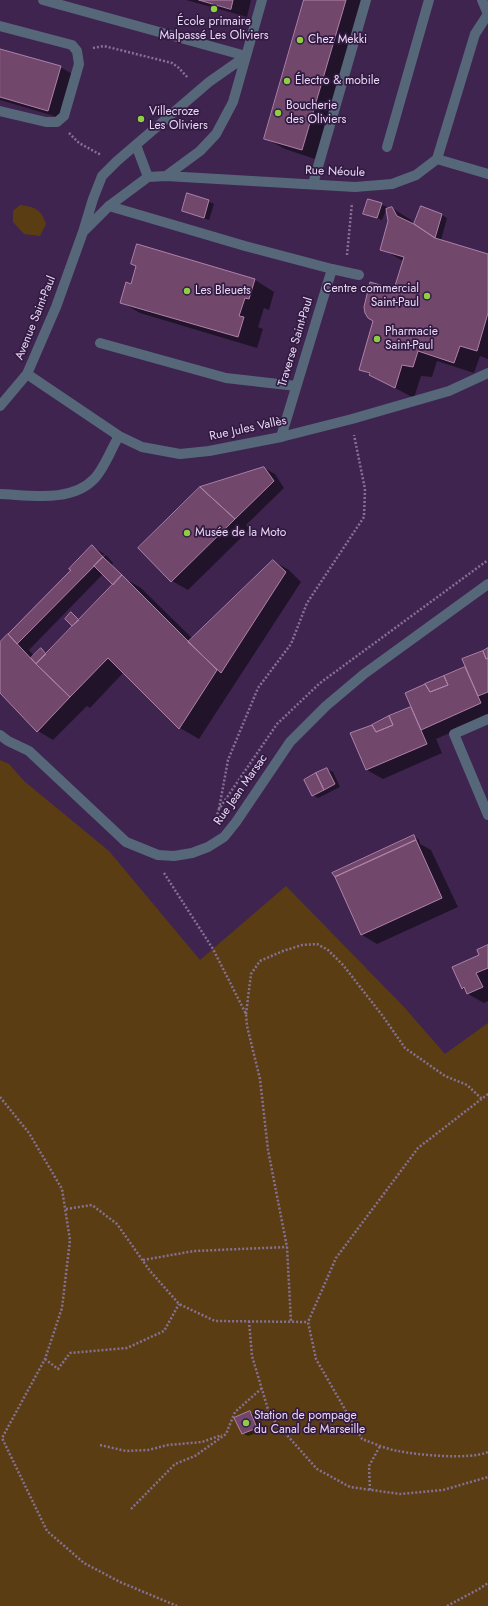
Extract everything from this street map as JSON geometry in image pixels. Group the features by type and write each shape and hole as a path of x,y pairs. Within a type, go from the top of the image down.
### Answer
{"street":[{"path":"43,0 246,56"},
{"path":"136,145 148,177 166,176 200,151 216,134 233,102 262,0"},
{"path":"313,184 366,0"},
{"path":"387,147 429,0"},
{"path":"482,0 488,14 475,34 437,159 488,174"},
{"path":"0,26 72,45 77,51 79,64 64,116 57,122 46,122 0,111"},
{"name":"Avenue Saint-Paul","path":"0,406 27,374 56,307 102,176 117,161 209,82 246,56"},
{"name":"Rue Néoule","path":"166,176 355,187 392,184 416,175 437,159"},
{"name":"Avenue Saint-Paul","path":"83,232 109,206 148,177"},
{"path":"109,206 246,246 359,275"},
{"name":"Traverse Saint-Paul","path":"280,437 332,269"},
{"path":"100,343 226,378 296,386"},
{"name":"Rue Jules Vallès","path":"27,374 118,436 142,447 180,454 210,451 280,437 352,419 449,391 488,373"},
{"path":"0,494 63,496 81,489 94,479 118,436"},
{"name":"Rue Jean Marsac","path":"0,734 8,741 29,751 126,842 142,850 158,855 174,856 192,853 208,847 224,837 236,822 290,742 326,706 364,674 488,584"},
{"path":"488,719 454,734 488,815"}],"path":[{"path":"77,51 104,46 172,63 192,82"},
{"path":"79,143 102,156"},
{"path":"346,272 350,221"},
{"path":"219,809 228,760 258,688 290,644 307,603 364,517 365,489 356,444"},
{"path":"162,870 213,949 246,1014"},
{"path":"291,1322 287,1247 268,1150 260,1079 247,1026 246,1014 252,974 260,961 302,945 317,944 328,950 343,965 382,1015 405,1048 445,1076 468,1085 482,1099"},
{"path":"488,1094 418,1148 336,1258 308,1322 316,1359 362,1439 397,1451 455,1457 483,1454 488,1452"},
{"path":"0,1097 29,1133 62,1189 70,1240 62,1308 44,1359 1,1439 47,1531 84,1563 120,1582 178,1606"},
{"path":"66,1210 92,1205 117,1224 143,1260 179,1304 215,1321 308,1322"},
{"path":"143,1260 194,1251 287,1247"},
{"path":"44,1359 58,1369 70,1353 127,1348 164,1331 179,1304"},
{"path":"249,1321 252,1356 270,1416 317,1469 350,1487 400,1494 443,1490 488,1477"},
{"path":"131,1509 175,1464 195,1456 226,1434 235,1412 262,1388"},
{"path":"100,1445 126,1451 148,1450 168,1445 202,1442 226,1434"},
{"path":"370,1490 369,1466 380,1446"},
{"path":"447,1606 480,1589 488,1583"}],"shaded area":[{"path":"20,205 34,208 42,215 46,224 40,236 24,234 13,222 13,211"},
{"path":"0,760 9,764 24,781 109,851 200,960 286,886 404,1007 445,1054 488,1023 488,1606 0,1606"}],"building":[{"path":"199,0 233,0 231,9"},
{"path":"304,0 346,0 302,150 264,139"},
{"path":"0,49 61,66 48,111 0,97"},
{"path":"187,193 209,200 204,218 182,211"},
{"path":"368,199 382,203 377,218 363,214"},
{"path":"421,206 442,214 435,238 414,224"},
{"name":"Centre commercial Saint-Paul","path":"392,207 397,216 414,224 435,238 488,254 488,313 477,351 460,346 454,363 418,351 413,367 402,365 395,388 369,375 370,373 359,370 373,321 368,318 364,307 370,282 394,289 404,257 380,250 388,221 386,209"},
{"name":"Les Bleuets","path":"137,244 255,279 249,299 245,298 239,316 244,317 238,337 120,303 126,282 131,284 136,266 131,264"},
{"path":"264,467 274,481 235,519 200,487"},
{"name":"Musée de la Moto","path":"200,487 235,519 171,582 138,548"},
{"path":"92,545 103,557 17,644 8,634 71,570 69,569"},
{"path":"103,557 122,575 113,585 94,566"},
{"path":"273,560 286,572 221,673 188,642"},
{"path":"122,575 217,670 179,729 108,658 70,697 36,664"},
{"path":"71,612 79,620 72,626 65,619"},
{"path":"8,634 70,697 37,732 0,693 0,642"},
{"path":"41,648 46,654 36,664 31,658"},
{"path":"488,648 488,658 486,659 483,651"},
{"path":"483,651 486,659 488,658 488,692 478,696 462,659"},
{"path":"465,667 481,703 421,730 405,693 425,684 430,692 448,685 444,676"},
{"path":"444,676 448,685 430,692 425,684"},
{"path":"411,707 427,744 366,770 350,733 372,725 376,732 393,725 389,716"},
{"path":"389,716 393,725 376,732 372,725"},
{"path":"327,768 335,784 324,790 316,773"},
{"path":"316,773 324,790 312,796 304,780"},
{"path":"414,835 416,840 335,877 332,873"},
{"path":"416,840 442,898 361,935 335,877"},
{"path":"488,945 488,968 476,973 483,987 467,994 464,987 462,989 452,967 479,955 477,950"},
{"name":"Station de pompage du Canal de Marseille","path":"250,1411 257,1428 242,1434 234,1418"}],"place":[{"name":"École primaire Malpassé Les Oliviers","path":"214,9"},
{"name":"Chez Mekki","path":"300,40"},
{"name":"Électro & mobile","path":"287,81"},
{"name":"Boucherie des Oliviers","path":"278,113"},
{"name":"Villecroze Les Oliviers","path":"141,119"},
{"name":"Les Bleuets","path":"187,291"},
{"name":"Centre commercial Saint-Paul","path":"427,296"},
{"name":"Pharmacie Saint-Paul","path":"377,339"},
{"name":"Musée de la Moto","path":"187,533"},
{"name":"Station de pompage du Canal de Marseille","path":"246,1423"}]}
